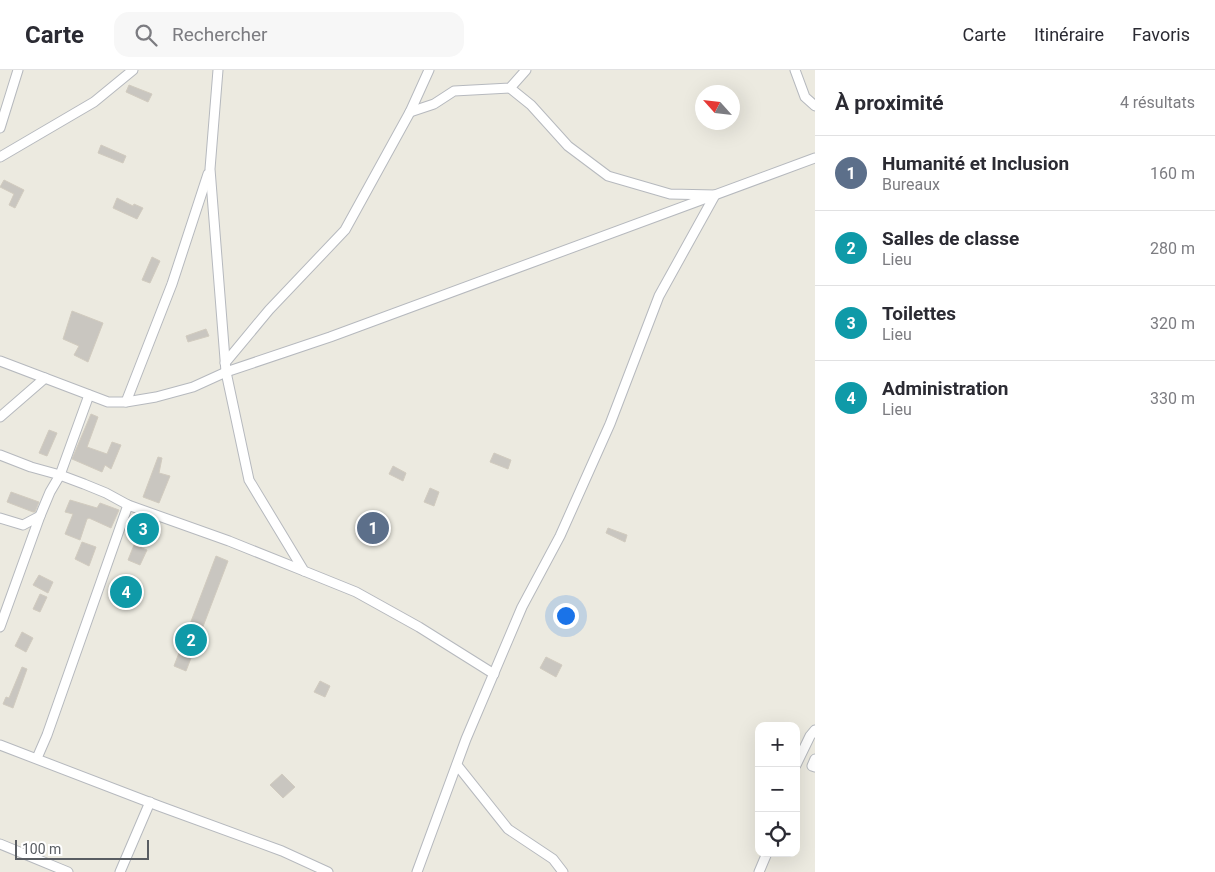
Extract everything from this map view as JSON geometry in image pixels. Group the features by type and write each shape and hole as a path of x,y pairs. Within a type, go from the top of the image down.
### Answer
{"street":[{"path":"0,128 18,70"},
{"path":"0,157 94,102 133,70"},
{"path":"218,70 210,169 225,368 249,480 304,571"},
{"path":"225,368 269,310 345,230 410,112 429,70"},
{"path":"510,88 526,70"},
{"path":"795,70 805,97 815,106"},
{"path":"410,112 434,104 454,91 510,88 531,106 568,146 608,176 670,194 715,195"},
{"path":"0,362 108,402 126,402 156,397 193,386 225,368 330,337 815,158"},
{"path":"126,402 172,284 210,169"},
{"path":"417,872 466,740 522,607 560,536 610,424 659,296 715,195"},
{"path":"0,417 45,378"},
{"path":"0,627 40,516 50,492 60,475 89,395"},
{"path":"0,455 31,467 60,475 106,493 128,505 229,540 356,592 419,627 494,674"},
{"path":"37,758 47,735 128,505"},
{"path":"0,518 23,525 40,516"},
{"path":"800,757 815,730"},
{"path":"0,745 282,851 328,872"},
{"path":"815,759 812,766 815,767"},
{"path":"457,765 508,829 553,859 563,872"},
{"path":"120,872 150,802"},
{"path":"0,844 68,872"},
{"path":"759,872 765,857"}],"building":[{"path":"129,85 152,94 148,102 126,92"},
{"path":"101,145 126,156 123,163 98,153"},
{"path":"4,180 24,190 15,208 9,205 14,194 0,187"},
{"path":"117,198 133,206 134,204 143,208 137,219 113,208"},
{"path":"152,257 160,261 150,283 142,280"},
{"path":"72,311 103,323 88,362 74,355 79,346 63,339"},
{"path":"206,329 209,336 188,342 186,336"},
{"path":"91,414 98,417 87,447 107,454 112,442 121,445 111,469 105,465 102,472 72,459"},
{"path":"49,430 57,433 47,456 39,453"},
{"path":"494,453 511,460 508,469 490,462"},
{"path":"158,457 162,458 159,473 170,476 159,503 143,497"},
{"path":"393,466 406,473 403,481 389,474"},
{"path":"430,488 439,492 434,506 424,502"},
{"path":"11,492 39,502 35,512 7,502"},
{"path":"70,500 97,508 100,503 119,510 111,528 89,518 87,519 80,540 65,534 73,514 65,512"},
{"path":"608,528 627,535 625,542 606,533"},
{"path":"82,542 96,547 89,566 75,559"},
{"path":"134,545 147,550 140,565 128,560"},
{"path":"216,556 228,561 186,671 174,666"},
{"path":"39,575 53,582 48,593 33,585"},
{"path":"123,582 134,586 128,602 117,598"},
{"path":"40,594 47,597 40,612 33,609"},
{"path":"22,632 33,638 26,652 15,646"},
{"path":"546,657 562,665 556,677 540,668"},
{"path":"22,667 27,669 13,708 3,704 6,697 9,698"},
{"path":"320,681 330,686 325,697 314,692"},
{"path":"282,774 295,787 283,798 270,785"}],"place":[{"name":"Humanité et Inclusion","path":"373,528"},
{"name":"Toilettes","path":"143,529"},
{"name":"Administration","path":"126,592"},
{"name":"Salles de classe","path":"191,640"}]}
